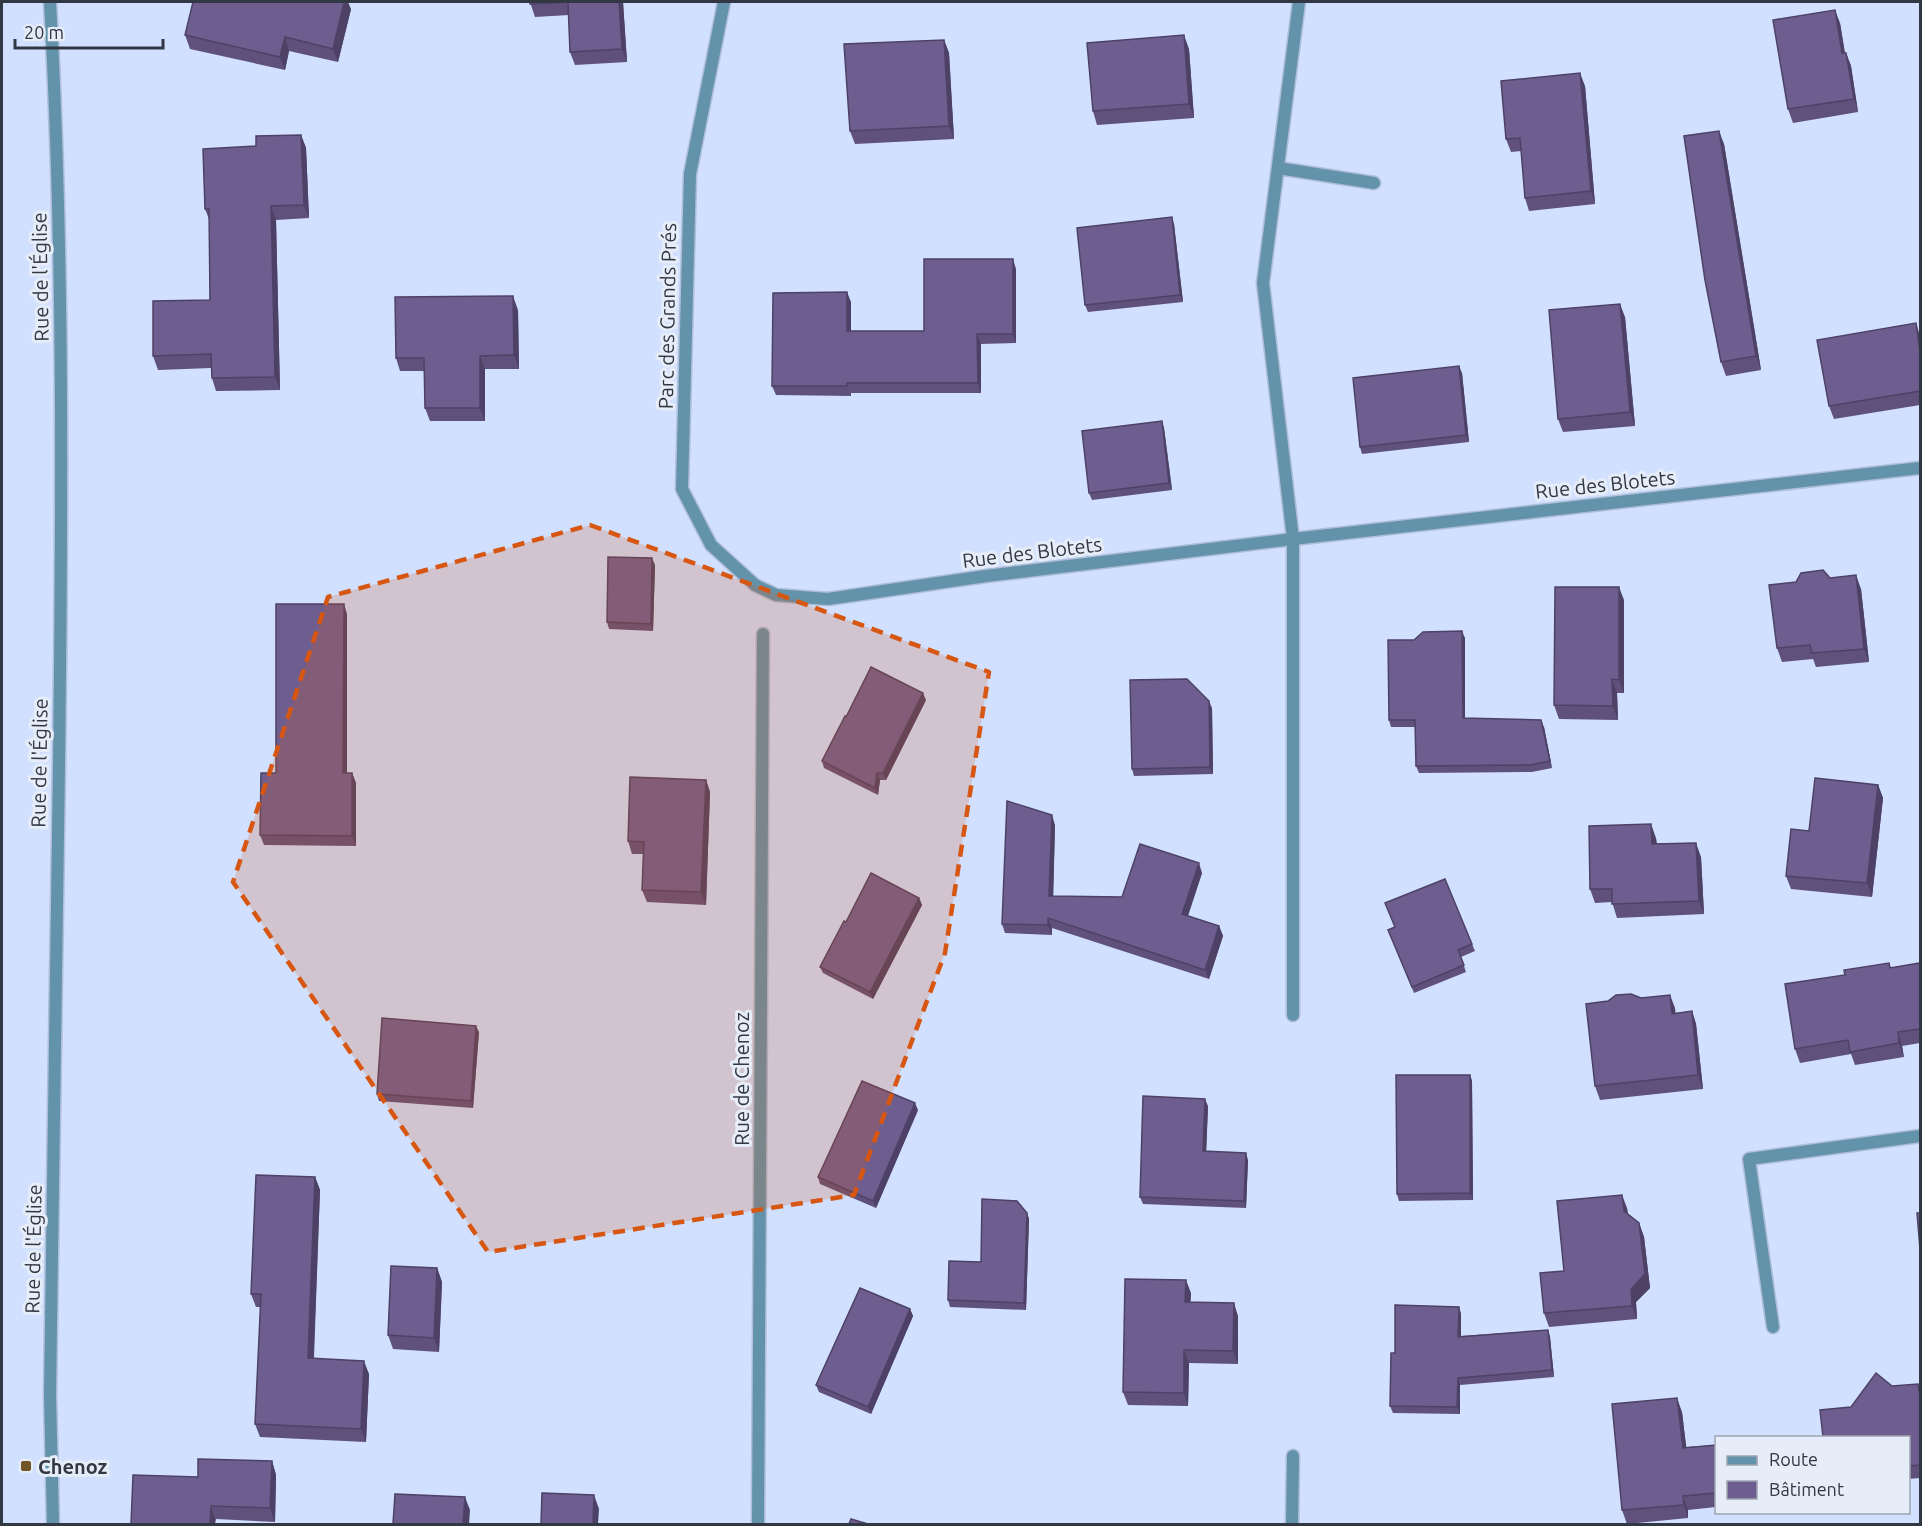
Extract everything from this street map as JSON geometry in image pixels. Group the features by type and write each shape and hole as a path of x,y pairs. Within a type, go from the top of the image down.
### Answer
{"street":[{"name":"Rue de l'Église","path":"50,2 60,250 61,572 51,1395 53,1524"},
{"name":"Parc des Grands Prés","path":"724,2 690,174 682,489 711,545 754,585 776,595"},
{"path":"1293,1015 1293,539 1263,283 1299,2"},
{"path":"1278,168 1374,183"},
{"name":"Rue des Blotets","path":"776,595 828,599 986,576 1293,539 1920,468"},
{"name":"Rue de Chenoz","path":"758,1524 763,634"},
{"path":"1773,1327 1749,1159 1920,1136"},
{"path":"1292,1524 1293,1456"}],"highlighted area":[{"path":"590,525 989,672 945,953 854,1195 488,1252 233,882 328,597"}],"building":[{"path":"193,2 344,2 333,49 285,37 280,57 185,35"},
{"path":"530,2 568,2 530,4"},
{"path":"568,2 619,2 622,49 570,52"},
{"path":"1835,10 1842,53 1846,53 1854,99 1788,109 1773,20"},
{"path":"1184,35 1189,104 1093,111 1087,43"},
{"path":"944,40 949,126 850,131 844,44"},
{"path":"1580,73 1591,191 1525,198 1520,138 1506,139 1501,81"},
{"path":"1719,131 1756,356 1721,362 1705,280 1684,136"},
{"path":"301,135 304,205 271,206 275,377 212,378 211,354 153,356 153,301 210,300 209,209 205,209 203,149 256,146 256,136"},
{"path":"1172,217 1180,295 1085,305 1077,228"},
{"path":"924,259 1013,259 1013,334 977,334 978,383 847,383 847,386 772,386 773,293 847,292 847,331 924,331"},
{"path":"513,296 514,355 480,356 480,408 425,408 424,358 396,358 395,297"},
{"path":"1620,304 1630,412 1558,419 1549,310"},
{"path":"1916,323 1920,352 1920,391 1829,406 1817,340"},
{"path":"1459,366 1466,435 1360,447 1353,378"},
{"path":"1162,421 1169,483 1089,493 1082,431"},
{"path":"608,557 652,558 651,624 607,622"},
{"path":"1823,570 1830,578 1856,575 1864,649 1812,653 1810,645 1777,648 1769,585 1796,582 1801,573"},
{"path":"1555,587 1619,587 1619,680 1612,679 1613,706 1554,705"},
{"path":"276,604 344,604 343,773 352,773 352,836 260,835 261,773 276,773"},
{"path":"1462,631 1463,718 1541,720 1550,761 1530,765 1416,766 1415,720 1389,720 1388,640 1414,640 1423,632"},
{"path":"871,667 923,693 883,773 877,773 875,788 822,761"},
{"path":"1187,679 1209,701 1210,767 1132,769 1130,680"},
{"path":"630,777 706,780 701,892 642,890 644,842 628,841"},
{"path":"1815,778 1878,785 1867,883 1786,876 1791,829 1809,831"},
{"path":"1007,801 1052,815 1049,896 1122,897 1140,844 1199,863 1182,914 1219,926 1205,970 1048,918 1048,925 1002,924"},
{"path":"1651,824 1652,844 1696,843 1699,901 1612,904 1612,889 1590,889 1589,826"},
{"path":"871,873 919,898 870,992 820,967"},
{"path":"1445,879 1472,944 1458,950 1464,965 1412,987 1388,930 1395,927 1385,903"},
{"path":"1889,963 1890,968 1920,963 1920,1029 1898,1032 1899,1043 1850,1052 1848,1040 1795,1049 1785,984 1845,975 1844,970"},
{"path":"1631,994 1641,998 1670,995 1672,1014 1692,1011 1698,1075 1595,1086 1586,1004 1608,1001 1616,995"},
{"path":"382,1018 476,1026 471,1101 377,1094"},
{"path":"1396,1075 1470,1075 1470,1193 1397,1194"},
{"path":"862,1081 915,1103 873,1201 818,1177"},
{"path":"1143,1096 1205,1099 1203,1151 1246,1153 1244,1201 1140,1197"},
{"path":"256,1175 315,1177 308,1358 364,1361 361,1429 255,1424 261,1294 251,1294"},
{"path":"1622,1195 1624,1211 1639,1223 1645,1274 1631,1289 1632,1306 1544,1313 1540,1273 1564,1271 1557,1201"},
{"path":"982,1199 1017,1201 1027,1213 1024,1303 948,1300 949,1261 981,1262"},
{"path":"1917,1213 1920,1213 1920,1249"},
{"path":"391,1266 437,1268 434,1338 388,1335"},
{"path":"1125,1279 1186,1280 1185,1302 1234,1303 1233,1351 1184,1350 1184,1393 1123,1392"},
{"path":"860,1288 910,1309 868,1407 816,1385"},
{"path":"1395,1305 1459,1307 1458,1337 1548,1330 1552,1370 1458,1378 1457,1407 1390,1406 1391,1353 1395,1353"},
{"path":"1876,1373 1892,1386 1918,1384 1920,1391 1920,1465 1910,1466 1910,1436 1823,1436 1820,1410 1851,1407"},
{"path":"1677,1398 1683,1448 1715,1445 1715,1493 1683,1496 1684,1505 1622,1510 1612,1404"},
{"path":"198,1459 272,1461 270,1508 211,1506 210,1524 131,1524 133,1475 198,1477"},
{"path":"542,1493 594,1495 593,1524 541,1524"},
{"path":"395,1494 465,1497 463,1524 393,1524"},
{"path":"851,1519 868,1524 849,1524"}],"place":[{"name":"Chenoz","path":"26,1466"}]}
